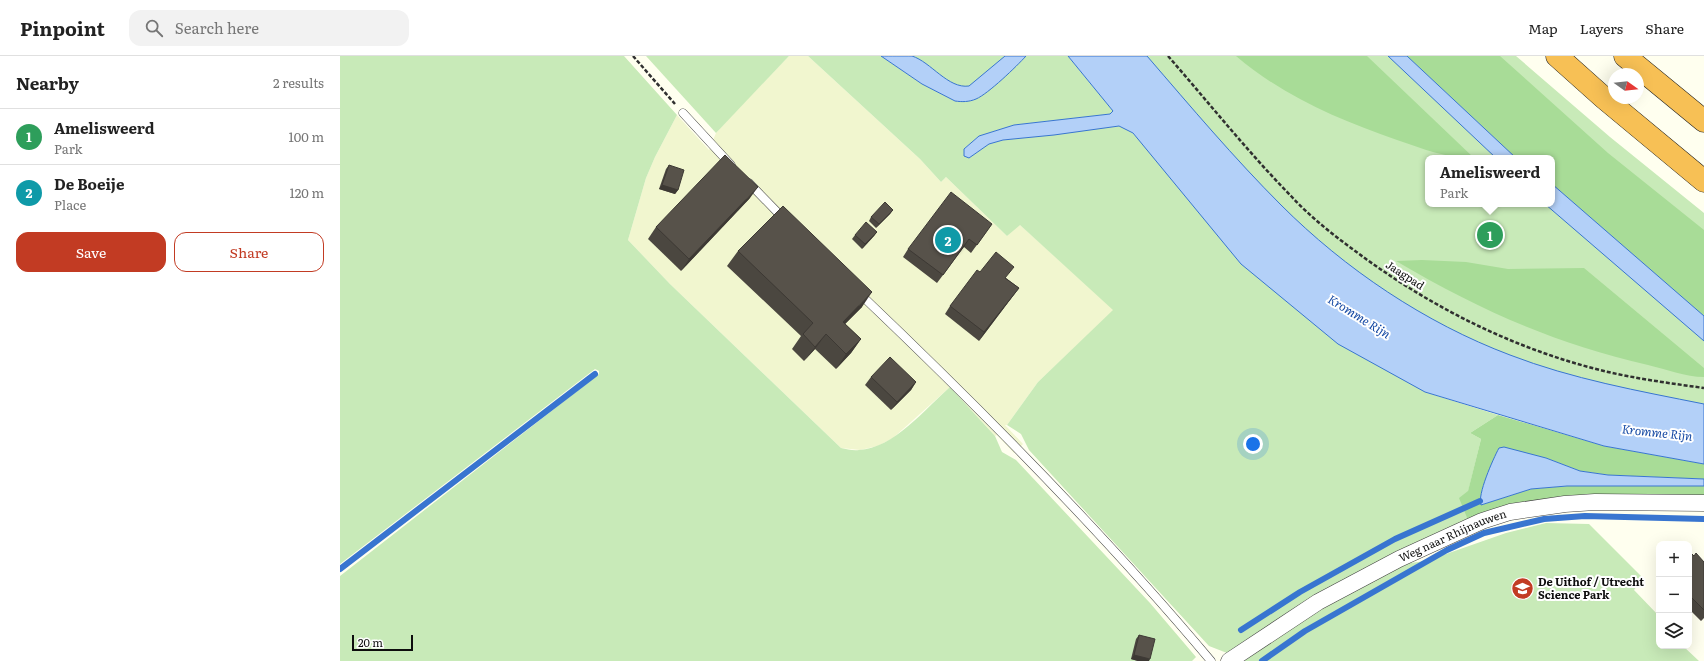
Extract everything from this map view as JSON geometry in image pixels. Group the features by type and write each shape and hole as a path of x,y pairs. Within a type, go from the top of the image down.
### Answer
{"highway":[{"path":"1557,56 1604,98 1704,180"},
{"path":"1625,56 1704,121"}],"street":[{"name":"Weg naar Rhijnauwen","path":"1229,661 1318,602 1399,559 1510,512 1594,502 1704,503"}],"lane":[{"path":"683,113 790,225"},
{"path":"852,286 1018,449 1164,605 1211,661"}],"path":[{"path":"633,56 683,113"},
{"name":"Jaagpad","path":"1168,56 1291,197 1348,245 1402,284 1452,313 1520,344 1566,360 1616,373 1704,388"}],"green space":[{"path":"340,56 624,56 677,115 646,178 628,240 670,284 841,448 859,450 872,448 884,443 920,416 950,387 995,436 1002,452 1016,460 1150,603 1196,657 1192,661 340,661 340,576 599,374 599,371 595,369 340,564"},
{"path":"646,56 789,56 716,133"},
{"path":"789,56 808,56 920,159 941,182 946,177 1007,236 1019,224 1114,310 1038,382 1007,425 1005,425 1023,444 1014,453 997,435 995,436 950,387 893,438 878,446 860,450 841,448 670,284 628,240 646,178 677,115 709,150 716,133"},
{"path":"808,56 881,56 922,84 955,101 969,101 980,97 1026,56 1068,56 1113,111 1111,114 1014,125 979,136 964,149 969,158 989,144 1003,140 1119,126 1129,130 1425,392 1498,415 1470,433 1481,439 1468,492 1468,520 1227,653 1209,646 1029,450 1021,434 1007,425 1038,382 1113,310 1020,225 1007,236 946,177 941,182 920,159"},
{"path":"901,56 1012,56 965,95"},
{"path":"1115,56 1516,56 1610,137 1704,213 1704,424 1619,410 1297,257"},
{"path":"1236,56 1367,56 1471,155 1444,155 1425,150 1354,124 1312,106 1292,95 1254,70"},
{"path":"1407,56 1500,56 1608,153 1704,230 1704,316 1555,187 1555,155 1513,155"},
{"path":"1422,260 1466,262 1508,269 1584,268 1704,368 1704,377 1683,374 1614,356 1549,335 1487,310 1396,261"},
{"path":"1498,415 1604,446 1704,464 1704,479 1608,475 1580,471 1546,458 1499,448 1481,496 1481,505 1531,489 1567,486 1704,486 1704,496 1624,494 1585,496 1468,520 1459,498 1468,491 1481,439 1470,433"},
{"name":"De Uithof / Utrecht Science Park","path":"1546,523 1589,524 1643,578 1634,590 1656,613 1656,649 1686,649 1699,661 1239,661 1297,623 1402,564 1426,561 1506,533"}],"water":[{"path":"881,56 912,56 919,59 954,83 961,86 969,86 1005,56 1026,56 988,92 971,101 963,102 955,101 922,84"},
{"name":"Kromme Rijn","path":"1068,56 1147,56 1246,169 1306,229 1359,272 1388,292 1447,327 1510,355 1557,371 1606,384 1704,404 1704,464 1604,446 1425,392 1338,344 1241,264 1133,133 1119,126 1003,140 989,144 969,158 964,156 964,149 979,136 1014,125 1110,114 1113,111"},
{"path":"1388,56 1407,56 1513,155 1493,155"},
{"path":"1555,187 1704,316 1704,341 1548,207 1555,207"},
{"path":"1504,447 1546,458 1580,471 1608,475 1704,479 1704,486 1567,486 1531,489 1481,505 1480,500 1483,485 1499,448"}],"building":[{"path":"725,155 758,187 689,259 656,227"},
{"path":"669,165 684,170 678,190 662,185"},
{"path":"951,192 992,224 977,245 969,239 943,275 908,249"},
{"path":"885,202 893,210 879,224 871,217"},
{"path":"783,206 872,292 843,322 861,339 846,354 826,334 815,347 803,334 813,323 738,251"},
{"path":"866,222 877,232 865,244 855,235"},
{"path":"996,252 1014,267 1005,278 1019,288 984,332 950,306 977,270 980,272"},
{"path":"890,357 916,382 897,402 871,377"},
{"path":"1696,553 1704,562 1704,610 1692,598 1692,554 1694,556"},
{"path":"1139,635 1155,639 1150,659 1134,655"}],"waterway":[{"path":"340,569 595,374"},
{"path":"1241,630 1300,592 1395,539 1480,501"},
{"path":"1262,661 1305,631 1447,550 1484,533 1544,519 1585,516 1704,519"}],"place":[{"name":"Amelisweerd","path":"1490,235"},
{"name":"De Boeije","path":"948,240"},
{"name":"De Uithof / Utrecht Science Park","path":"1522,588"}]}
